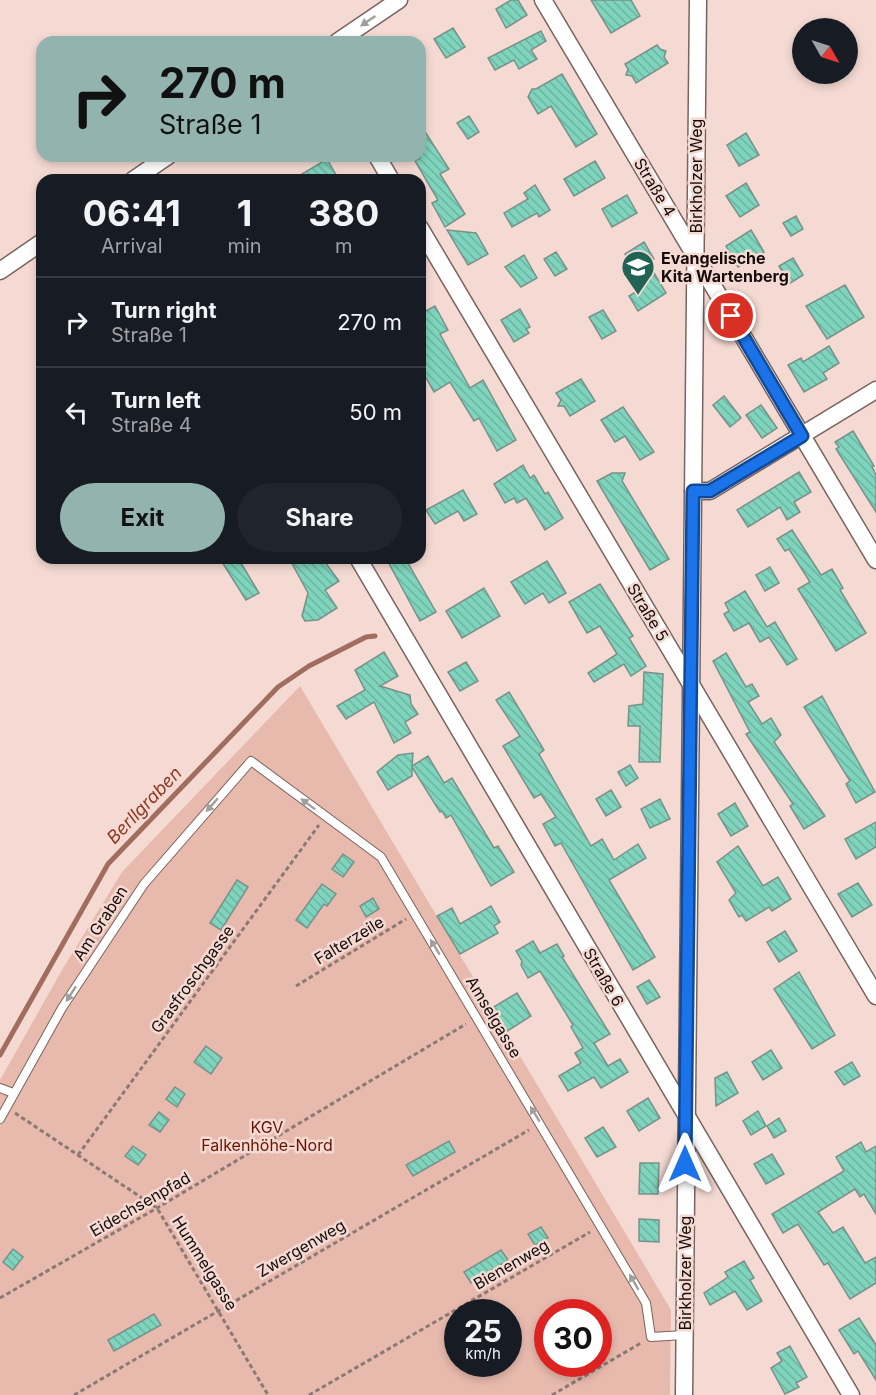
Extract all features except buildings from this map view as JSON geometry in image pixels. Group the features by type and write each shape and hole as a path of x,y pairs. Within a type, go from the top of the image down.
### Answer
{"street":[{"path":"346,36 399,0"},
{"name":"Straße 4","path":"543,0 876,560"},
{"name":"Birkholzer Weg","path":"684,1395 698,0"},
{"path":"142,174 159,162"},
{"name":"Straße 5","path":"426,238 876,996"},
{"path":"0,271 36,246"},
{"path":"693,491 710,491 876,390"},
{"name":"Straße 6","path":"361,564 851,1395"}],"lane":[{"name":"Amselgasse","path":"251,761 381,857 646,1303 651,1337"},
{"name":"Am Graben","path":"0,1119 62,1008 144,884 251,761"},
{"path":"0,1088 13,1094"},
{"path":"651,1337 684,1335"}],"path":[{"name":"Grasfroschgasse","path":"78,1155 326,817"},
{"name":"Falterzeile","path":"296,986 415,914"},
{"name":"Eidechsenpfad","path":"0,1298 157,1208 477,1017"},
{"name":"Hummelgasse","path":"6,1107 157,1208 268,1395"},
{"name":"Zwergenweg","path":"74,1395 540,1123"},
{"name":"Bienenweg","path":"309,1395 601,1226"},
{"path":"552,1395 651,1337"}],"green space":[{"name":"KGV Falkenhöhe-Nord","path":"300,686 671,1310 670,1395 0,1395 0,1080 62,970 122,872"}],"waterway":[{"name":"Berllgraben","path":"0,1055 108,864 278,687 309,666 366,637 375,636"}],"place":[{"name":"Evangelische Kita Wartenberg","path":"638,296"}],"route":[{"path":"685,1164 693,491 710,491 802,436 731,316"}]}
